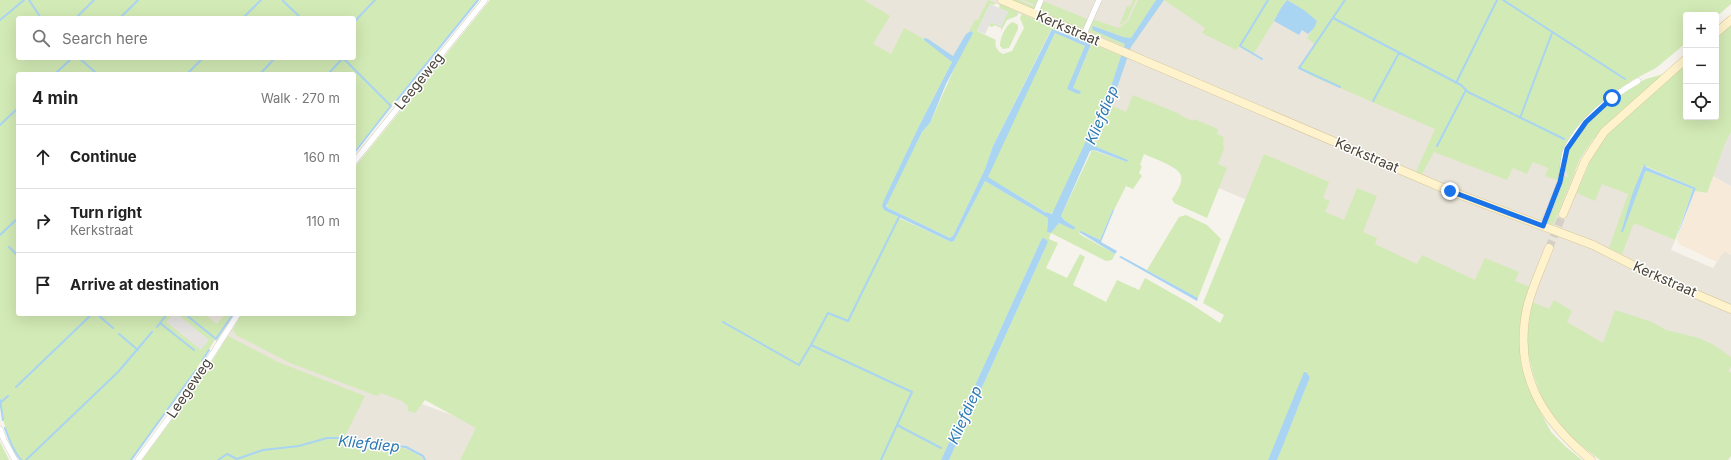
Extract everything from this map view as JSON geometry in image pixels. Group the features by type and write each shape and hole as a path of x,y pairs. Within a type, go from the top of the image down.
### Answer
{"street":[{"name":"Leegeweg","path":"356,160 485,0"},
{"name":"Kerkstraat","path":"1002,0 1450,191 1593,245 1658,278 1731,309"},
{"path":"1035,14 1041,0"},
{"path":"1084,34 1099,0"},
{"path":"1719,30 1731,20"},
{"path":"1563,214 1585,161 1604,132 1683,62"},
{"path":"1543,226 1560,182 1565,153 1570,143 1599,109 1620,91 1638,82"},
{"path":"1549,248 1527,307 1524,332 1525,360 1533,390 1542,408 1552,423 1568,441 1591,460"},
{"name":"Leegeweg","path":"138,460 188,392 237,316"},
{"path":"0,429 15,460"}],"shaded area":[{"path":"858,0 1294,0 1435,125 1629,189 1634,222 1675,240 1671,250 1713,268 1724,251 1731,255 1731,380 1605,349 1482,281 1471,296 1207,183 1126,116 1070,89 1088,44 990,1 957,58 892,57 869,43"},
{"path":"990,4 1008,12 1001,27 991,22 985,34 977,31"},
{"path":"1731,132 1731,186 1713,176"},
{"path":"1713,176 1731,186 1731,255 1724,251 1717,262 1679,244 1677,239 1695,191 1707,193"},
{"path":"171,316 179,316 209,340 201,350 166,322"},
{"path":"185,316 300,316 276,351 482,426 467,460 403,460 342,433 266,360 232,341 222,346"}],"green space":[{"path":"0,0 477,0 356,149 356,72 16,72 16,316 207,316 217,324 223,316 230,316 184,388 131,460 21,460 13,447 3,420 0,405"},
{"path":"490,0 864,0 890,16 873,44 891,54 904,28 924,39 952,62 919,126 882,206 899,218 951,242 954,241 985,181 1048,218 1047,232 1051,233 1049,239 1058,243 1046,268 1067,278 1080,254 1085,257 1073,285 1106,302 1117,280 1139,290 1145,278 1191,304 1220,323 1224,315 1203,303 1264,154 1329,182 1323,198 1330,201 1325,212 1344,220 1357,188 1377,196 1363,232 1377,238 1375,244 1417,264 1422,255 1475,280 1485,258 1519,272 1515,281 1530,287 1523,308 1519,332 1521,364 1528,388 1551,432 1582,460 1277,460 1310,377 1305,371 1268,460 949,460 1048,242 1042,238 941,460 460,460 476,428 425,400 415,413 408,411 408,406 402,401 381,393 377,396 290,363 236,335 233,330 240,316 356,316 356,166"},
{"path":"988,0 996,3 994,5 990,4 977,31 996,40 996,48 1003,54 1012,51 1024,28 1020,18 1022,14 1121,56 1105,105 1099,113 1054,212 1049,214 987,177 1055,33 1086,46 1068,89 1080,91 1073,88 1091,45 1054,29 1051,30 993,146 985,169 953,236 950,238 888,208 886,204 922,132 930,123 971,31 969,31 975,20 978,20"},
{"path":"1010,0 1019,0 1033,6 1033,4 1023,0 1039,0 1035,8 1032,10"},
{"path":"1133,0 1136,0 1127,20 1119,26 1127,6 1130,7"},
{"path":"1138,0 1156,0 1131,38 1123,37 1094,26 1092,28 1125,44 1125,47 1088,31 1092,19 1119,28 1128,21"},
{"path":"1164,0 1287,0 1254,53 1239,46 1236,50 1202,33 1205,28"},
{"path":"1287,0 1731,0 1731,4 1719,14 1719,12 1683,12 1683,46 1656,68 1631,81 1609,98 1574,134 1557,180 1545,176 1548,168 1533,162 1527,174 1513,168 1507,180 1434,152 1422,174 1416,172 1435,129 1312,76 1299,68 1315,45 1307,38 1317,21 1304,10"},
{"path":"1043,1 1087,19 1084,27 1080,29 1040,13"},
{"path":"1000,4 1018,12 1017,16 1007,20 1001,31 1001,28 994,25 993,27 989,26 991,22 1001,26 1008,12 999,8"},
{"path":"1013,22 1018,25 1018,29 1009,48 1003,49 1000,46 1002,35 1008,25"},
{"path":"1731,24 1731,132 1707,193 1695,191 1696,188 1643,165 1621,231 1645,172 1647,171 1693,189 1675,240 1634,223 1622,254 1609,248 1628,194 1602,184 1595,201 1577,193 1593,154 1610,130 1683,67 1683,120 1719,120 1719,35"},
{"path":"1664,74 1609,122 1592,141 1580,159 1553,225 1547,222 1563,176 1568,177 1565,165 1568,153 1574,141 1584,128 1596,115 1623,93 1646,79"},
{"path":"1133,95 1180,114 1192,121 1194,119 1218,129 1217,134 1224,137 1224,149 1218,164 1227,168 1207,218 1174,203 1172,199 1179,188 1181,176 1176,169 1171,166 1144,154 1139,173 1142,176 1133,189 1126,186 1114,210 1113,209 1100,240 1080,231 1079,233 1115,254 1112,260 1106,261 1051,233 1059,223 1075,227 1064,220 1061,216 1092,150 1127,162 1127,160 1092,145 1110,105 1126,112"},
{"path":"1186,215 1207,225 1221,239 1198,298 1147,270 1179,217"},
{"path":"1554,300 1572,311 1567,322 1603,343 1615,310 1652,322 1666,330 1699,338 1714,345 1731,357 1731,367 1728,371 1731,373 1731,456 1728,460 1600,460 1574,440 1560,426 1543,401 1533,374 1527,347 1532,302 1549,309"},
{"path":"228,336 278,362 365,396 343,440 374,442 397,446 407,449 424,460 142,460 189,396"},
{"path":"0,442 9,460 0,460"}],"water":[{"path":"1156,0 1164,0 1131,47 1114,97 1092,145 1128,160 1127,162 1097,151 1090,151 1061,216 1064,220 1075,227 1074,230 1059,223 1051,233 1047,232 1048,218 985,181 954,241 951,242 884,210 882,206 884,200 919,126 952,62 924,40 924,38 928,39 953,56 966,34 971,31 973,33 946,84 930,123 922,132 886,206 950,238 953,236 985,169 993,146 1052,29 1091,44 1073,88 1081,93 1078,94 1067,89 1085,46 1055,33 988,177 1045,212 1052,214 1099,113 1105,105 1125,44 1093,30 1092,28 1093,26 1123,37 1131,38"},
{"path":"1287,0 1304,10 1317,21 1314,28 1308,34 1302,30 1299,35 1274,21"},
{"path":"1644,164 1646,167 1696,188 1676,239 1693,189 1647,171 1645,172 1623,232 1621,232 1632,195"},
{"path":"1113,209 1114,210 1101,242 1117,251 1115,254 1079,232 1081,231 1100,240"},
{"path":"1042,238 1046,239 1048,242 949,460 941,460"},
{"path":"1121,256 1198,298 1197,301 1119,257"},
{"path":"1304,372 1306,372 1310,377 1282,448 1277,460 1268,460"}],"waterway":[{"path":"0,20 24,0"},
{"path":"29,0 40,16"},
{"path":"78,16 94,0"},
{"path":"122,16 138,0"},
{"path":"245,16 261,0"},
{"path":"356,20 375,0"},
{"path":"397,100 478,0"},
{"path":"1262,59 1240,46 1268,0"},
{"path":"1340,87 1299,68 1345,0"},
{"path":"1456,83 1497,0"},
{"path":"1503,0 1625,79"},
{"path":"283,1 299,16"},
{"path":"1333,18 1461,85 1468,92 1564,139"},
{"path":"1520,118 1552,33"},
{"path":"1373,101 1399,53"},
{"path":"57,72 70,60"},
{"path":"81,60 95,72"},
{"path":"189,72 201,60"},
{"path":"262,72 273,60"},
{"path":"330,72 341,60"},
{"path":"345,60 391,106 356,150"},
{"path":"1437,146 1466,90"},
{"path":"0,125 16,110"},
{"path":"723,322 799,365 828,313 848,321 899,217"},
{"path":"0,235 16,220"},
{"path":"9,247 16,254"},
{"path":"16,387 90,316"},
{"path":"99,316 113,328"},
{"path":"157,327 165,316"},
{"path":"187,316 216,339 232,316"},
{"path":"160,323 194,350"},
{"path":"26,460 118,372 152,332"},
{"path":"119,334 138,350"},
{"path":"811,345 912,392 897,425 941,448"},
{"path":"202,361 209,350"},
{"path":"131,460 196,370"},
{"path":"1,402 8,396"},
{"path":"0,400 3,420"},
{"path":"881,460 897,425"},
{"path":"5,428 13,449 21,460"},
{"name":"Kliefdiep","path":"218,460 227,454 237,459 263,450 299,446 327,438 339,438 406,447 423,456 425,460"}],"tunnel":[{"path":"1549,248 1563,214"}],"route":[{"path":"1450,191 1543,226 1560,182 1565,153 1570,143 1586,122 1612,98"}]}
